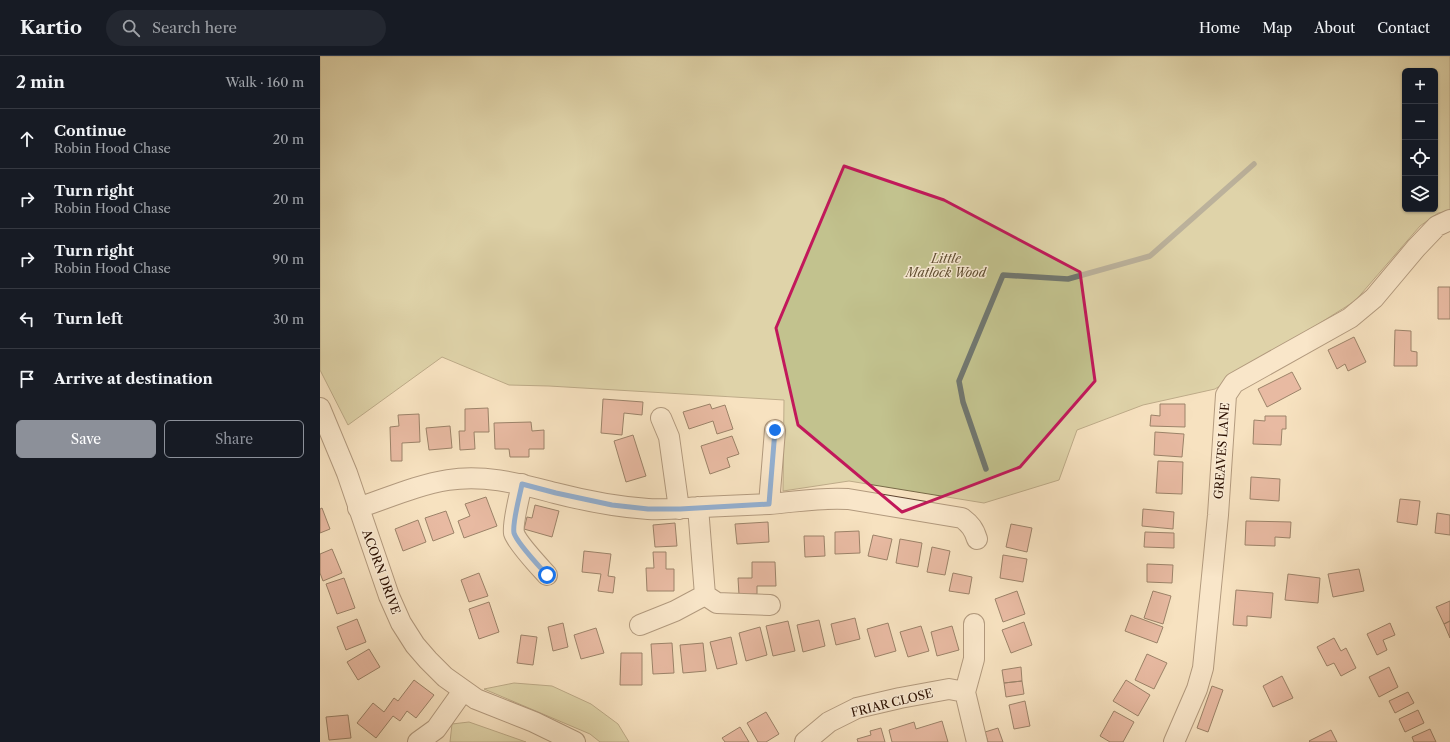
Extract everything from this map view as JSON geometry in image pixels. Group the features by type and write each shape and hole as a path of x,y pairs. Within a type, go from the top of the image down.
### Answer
{"street":[{"name":"GREAVES LANE","path":"1174,742 1197,690 1203,668 1218,515 1226,395 1234,383 1350,318 1374,298 1416,248 1437,226 1450,220"},
{"name":"ACORN DRIVE","path":"321,413 347,473 389,596 401,623 415,645 445,677 476,699 534,722 575,742"},
{"path":"662,418 669,437 689,508 705,595 717,603 770,605"},
{"path":"769,504 775,430"},
{"path":"358,508 421,486 448,480 479,478 522,484 612,505 648,509 769,504 834,498 872,502 962,518 970,523 975,531 977,539"},
{"path":"522,484 515,518 514,533 525,550 547,575"},
{"path":"640,625 675,611 705,595"},
{"path":"974,624 974,659 965,692 977,742"},
{"name":"FRIAR CLOSE","path":"805,742 829,722 857,708 900,698 949,690 965,692"},
{"path":"418,742 436,728 463,691"}],"highlighted area":[{"path":"844,166 944,200 1080,272 1095,381 1020,467 902,512 798,425 776,328"}],"green space":[{"name":"Little Matlock Wood","path":"320,56 1450,56 1450,211 1438,213 1420,226 1355,301 1215,389 1143,405 1077,430 1059,480 984,503 849,481 783,491 784,400 509,385 442,357 348,425 320,370"},
{"path":"514,683 552,686 591,704 618,724 629,742 600,742 590,734 484,689"},
{"path":"469,722 526,742 450,742 452,724"}],"building":[{"path":"1438,287 1450,287 1450,319 1438,319"},
{"path":"1395,330 1411,331 1411,351 1417,352 1417,366 1394,366"},
{"path":"1354,337 1366,362 1348,371 1345,364 1337,369 1328,350"},
{"path":"1292,372 1301,389 1267,407 1258,389"},
{"path":"603,399 643,402 642,415 624,413 622,435 601,433"},
{"path":"710,404 712,409 725,405 733,429 717,434 713,421 689,429 683,412"},
{"path":"1160,404 1185,404 1185,427 1150,426 1151,415 1160,416"},
{"path":"488,408 489,432 474,432 475,449 460,450 459,431 465,431 465,409"},
{"path":"419,414 420,442 402,443 402,461 391,461 390,427 399,426 398,415"},
{"path":"1265,416 1286,416 1286,429 1282,429 1281,445 1253,444 1254,420 1265,421"},
{"path":"531,422 532,431 544,430 544,449 529,449 529,457 510,457 509,449 495,449 494,423"},
{"path":"450,426 452,448 429,450 426,428"},
{"path":"1155,432 1184,434 1182,457 1154,455"},
{"path":"633,435 646,476 626,482 614,441"},
{"path":"732,436 739,454 727,458 730,467 710,474 701,446"},
{"path":"1158,461 1183,462 1182,494 1156,493"},
{"path":"1251,477 1280,479 1279,501 1250,499"},
{"path":"486,497 497,526 464,538 458,521 470,516 465,504"},
{"path":"1400,499 1420,501 1417,525 1397,522"},
{"path":"535,505 559,511 552,537 524,529 527,517 532,518"},
{"path":"322,508 330,529 320,533 320,509"},
{"path":"1143,509 1174,512 1173,529 1142,526"},
{"path":"446,511 454,533 433,541 425,518"},
{"path":"1437,513 1450,515 1450,535 1435,533"},
{"path":"418,520 426,542 403,551 395,529"},
{"path":"1246,521 1291,522 1290,538 1275,537 1275,546 1245,545"},
{"path":"768,522 769,542 737,544 735,524"},
{"path":"675,523 677,546 655,547 653,525"},
{"path":"1011,524 1032,528 1027,552 1006,547"},
{"path":"859,531 860,553 835,554 835,532"},
{"path":"1145,532 1174,533 1174,548 1144,547"},
{"path":"873,535 892,539 887,560 868,556"},
{"path":"804,536 824,536 825,556 805,557"},
{"path":"900,539 922,543 918,567 896,563"},
{"path":"932,547 950,551 945,575 927,572"},
{"path":"332,549 342,573 323,581 320,573 320,554"},
{"path":"584,551 611,554 608,576 615,577 613,593 598,591 601,574 582,572"},
{"path":"653,552 666,552 666,569 674,569 674,591 647,591 646,568 654,568"},
{"path":"1003,555 1027,559 1023,582 1000,578"},
{"path":"752,562 775,562 776,586 757,586 757,594 739,595 738,578 752,578"},
{"path":"1147,564 1173,565 1172,583 1147,582"},
{"path":"1359,569 1364,591 1333,597 1328,574"},
{"path":"479,573 488,596 469,602 461,580"},
{"path":"953,573 972,577 969,594 949,591"},
{"path":"1288,574 1320,578 1318,603 1285,600"},
{"path":"344,578 355,608 337,614 326,584"},
{"path":"1236,590 1273,593 1271,618 1247,616 1247,626 1233,625"},
{"path":"1017,591 1025,614 1003,622 995,599"},
{"path":"1153,591 1171,596 1163,624 1144,618"},
{"path":"1450,601 1450,621 1444,624 1436,607"},
{"path":"489,602 499,632 479,639 469,609"},
{"path":"1131,615 1163,627 1157,643 1125,631"},
{"path":"855,618 860,639 836,645 831,624"},
{"path":"357,619 366,642 346,650 337,627"},
{"path":"819,620 825,646 803,652 797,625"},
{"path":"788,621 795,651 773,656 766,626"},
{"path":"1450,621 1450,638 1444,624"},
{"path":"1024,622 1032,645 1011,653 1002,630"},
{"path":"563,623 568,647 553,651 548,627"},
{"path":"888,623 896,651 875,657 867,629"},
{"path":"1390,623 1395,635 1383,640 1387,650 1377,655 1367,634"},
{"path":"921,626 929,651 908,657 900,632"},
{"path":"952,626 959,650 937,656 931,632"},
{"path":"760,627 767,655 746,661 739,633"},
{"path":"596,628 604,653 581,659 574,635"},
{"path":"521,635 537,637 533,665 517,663"},
{"path":"731,637 737,664 717,669 710,642"},
{"path":"1334,638 1341,651 1346,648 1356,668 1341,676 1334,663 1327,666 1317,647"},
{"path":"672,643 674,673 653,674 651,644"},
{"path":"703,643 706,671 683,673 680,645"},
{"path":"369,649 380,667 358,680 347,662"},
{"path":"621,653 642,653 642,685 620,685"},
{"path":"1147,654 1167,663 1154,689 1135,680"},
{"path":"1021,667 1022,681 1004,683 1002,670"},
{"path":"1389,667 1398,687 1379,697 1369,677"},
{"path":"1282,676 1293,698 1273,707 1263,686"},
{"path":"414,680 434,695 416,718 407,711 400,721 393,716 376,738 357,723 373,703 384,712 394,698 398,701"},
{"path":"1126,680 1150,695 1138,716 1113,701"},
{"path":"1022,681 1024,694 1006,697 1004,683"},
{"path":"1212,686 1223,690 1208,732 1197,728"},
{"path":"1408,692 1414,703 1395,713 1389,701"},
{"path":"1025,701 1030,726 1014,729 1009,705"},
{"path":"1418,710 1424,723 1405,732 1399,719"},
{"path":"1114,711 1134,722 1123,742 1110,742 1100,736"},
{"path":"766,712 779,734 766,742 758,742 747,723"},
{"path":"348,715 351,738 329,740 326,717"},
{"path":"942,721 948,742 892,742 889,730 914,722 916,729"},
{"path":"740,727 749,742 725,742 722,738"},
{"path":"881,728 885,742 858,742 857,739 871,735 870,731"},
{"path":"998,728 1003,742 988,742 985,732"},
{"path":"1430,729 1436,742 1414,742 1412,737"},
{"path":"1331,730 1337,742 1309,741"}],"waterway":[{"path":"986,469 963,402 959,381 1003,275 1068,279 1150,256 1254,164"}],"route":[{"path":"547,575 525,550 514,533 515,518 522,484 612,505 648,509 680,509 769,504 775,430"}]}
